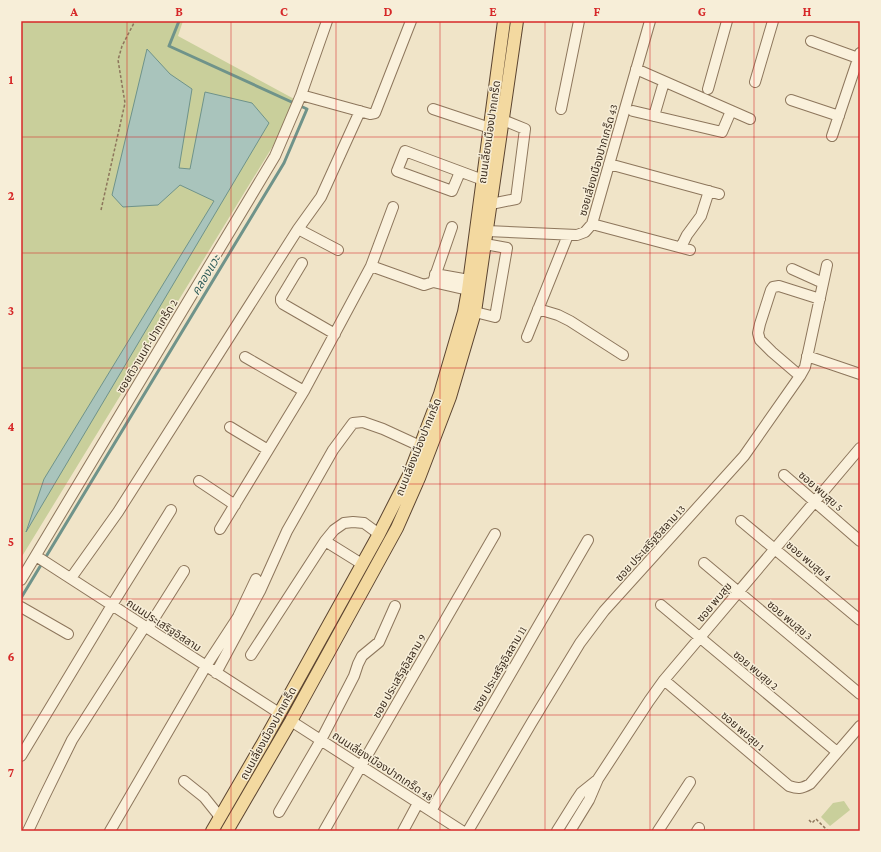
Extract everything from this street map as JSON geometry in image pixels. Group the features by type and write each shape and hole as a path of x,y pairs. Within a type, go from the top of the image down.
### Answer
{"main road":[{"name":"ถนนเลี่ยงเมืองปากเกร็ด","path":"212,831 380,534 409,475 440,394 464,312 469,285 504,21"},
{"name":"ถนนเลี่ยงเมืองปากเกร็ด","path":"227,831 291,721 397,528 419,478 450,398 475,312 517,21"},
{"path":"279,713 291,721"}],"street":[{"name":"ซอยติวานนท์-ปากเกร็ด 2","path":"21,580 41,559 275,156 298,101 327,21"},
{"path":"298,101 370,114 375,112 411,21"},
{"path":"562,109 579,21"},
{"name":"ซอยเลี่ยงเมืองปากเกร็ด 43","path":"487,231 577,235 582,234 592,224 650,21"},
{"path":"708,89 727,21"},
{"path":"755,82 773,21"},
{"path":"811,41 859,56 832,136"},
{"path":"636,69 750,119"},
{"path":"654,116 664,82"},
{"path":"791,100 839,116"},
{"path":"433,109 490,128"},
{"path":"71,578 118,512 298,228 321,197 360,111"},
{"path":"633,111 722,132 731,111"},
{"path":"491,204 516,199 525,129 503,120"},
{"path":"460,172 452,191 397,171 405,151 483,180"},
{"path":"592,224 685,248 687,235 701,216 714,192 610,164"},
{"path":"220,529 304,391 335,334 371,266 393,207"},
{"path":"371,266 424,285 434,278 452,226"},
{"path":"298,228 338,250"},
{"path":"527,337 568,235"},
{"path":"475,312 495,317 507,248 485,244"},
{"path":"302,263 281,298 281,301 283,304 335,334"},
{"name":"ซอย ประเสริฐอิสลาม 13","path":"468,831 580,643 604,611 744,456 800,376 805,367 827,265"},
{"path":"792,269 824,283"},
{"path":"434,278 469,285"},
{"path":"800,376 760,340 758,333 760,324 773,287 779,286 820,299"},
{"path":"538,309 558,315 570,321 623,354"},
{"path":"807,356 860,374"},
{"path":"245,357 304,391"},
{"path":"216,673 260,591 287,531 333,450 353,423 362,422 383,429 420,446"},
{"path":"230,427 268,450"},
{"name":"ซอย พบสุข","path":"570,831 589,800 598,780 664,680 814,502 856,460 860,448"},
{"name":"ซอย พบสุข 5","path":"784,475 860,541"},
{"path":"199,481 235,505"},
{"path":"21,756 171,510"},
{"name":"ซอย พบสุข 4","path":"741,520 860,620"},
{"path":"251,655 325,541 334,530 344,523 353,522 364,523 380,534"},
{"name":"ซอย ประเสริฐอิสลาม 9","path":"324,831 495,534"},
{"name":"ซอย ประเสริฐอิสลาม 11","path":"431,811 588,540"},
{"path":"325,541 362,564"},
{"name":"ถนนประเสริฐอิสลาม","path":"41,559 279,713"},
{"name":"ซอย พบสุข 3","path":"704,563 860,694"},
{"path":"28,831 72,740 184,571"},
{"path":"110,831 206,666 238,617 256,579"},
{"name":"ซอย พบสุข 2","path":"661,605 837,752"},
{"path":"21,606 68,634"},
{"path":"278,812 321,740 354,676 362,656 379,642 395,606"},
{"name":"ซอย พบสุข 1","path":"664,680 788,786 804,788 810,784 837,752"},
{"name":"ถนนเลี่ยงเมืองปากเกร็ด 48","path":"291,721 462,831"},
{"path":"837,752 860,726"},
{"path":"184,780 204,797 220,818"},
{"name":"ซอย พบสุข","path":"557,831 582,793 598,780"},
{"path":"658,831 690,782"},
{"path":"403,831 418,803"}],"path":[{"path":"101,210 125,103 118,60 122,46 135,21"},
{"path":"809,820 812,823 816,819 828,831"}],"green space":[{"path":"21,21 183,21 178,36 296,100 279,136 21,558"},
{"path":"844,801 850,810 830,826 821,817 833,803"}],"water":[{"path":"147,49 170,74 192,89 179,168 190,169 205,92 252,103 269,123 26,532 44,479 214,201 180,185 158,205 123,207 112,195"}],"waterway":[{"name":"คลองแวะ","path":"21,598 284,163 307,109 169,46 179,21"}]}
